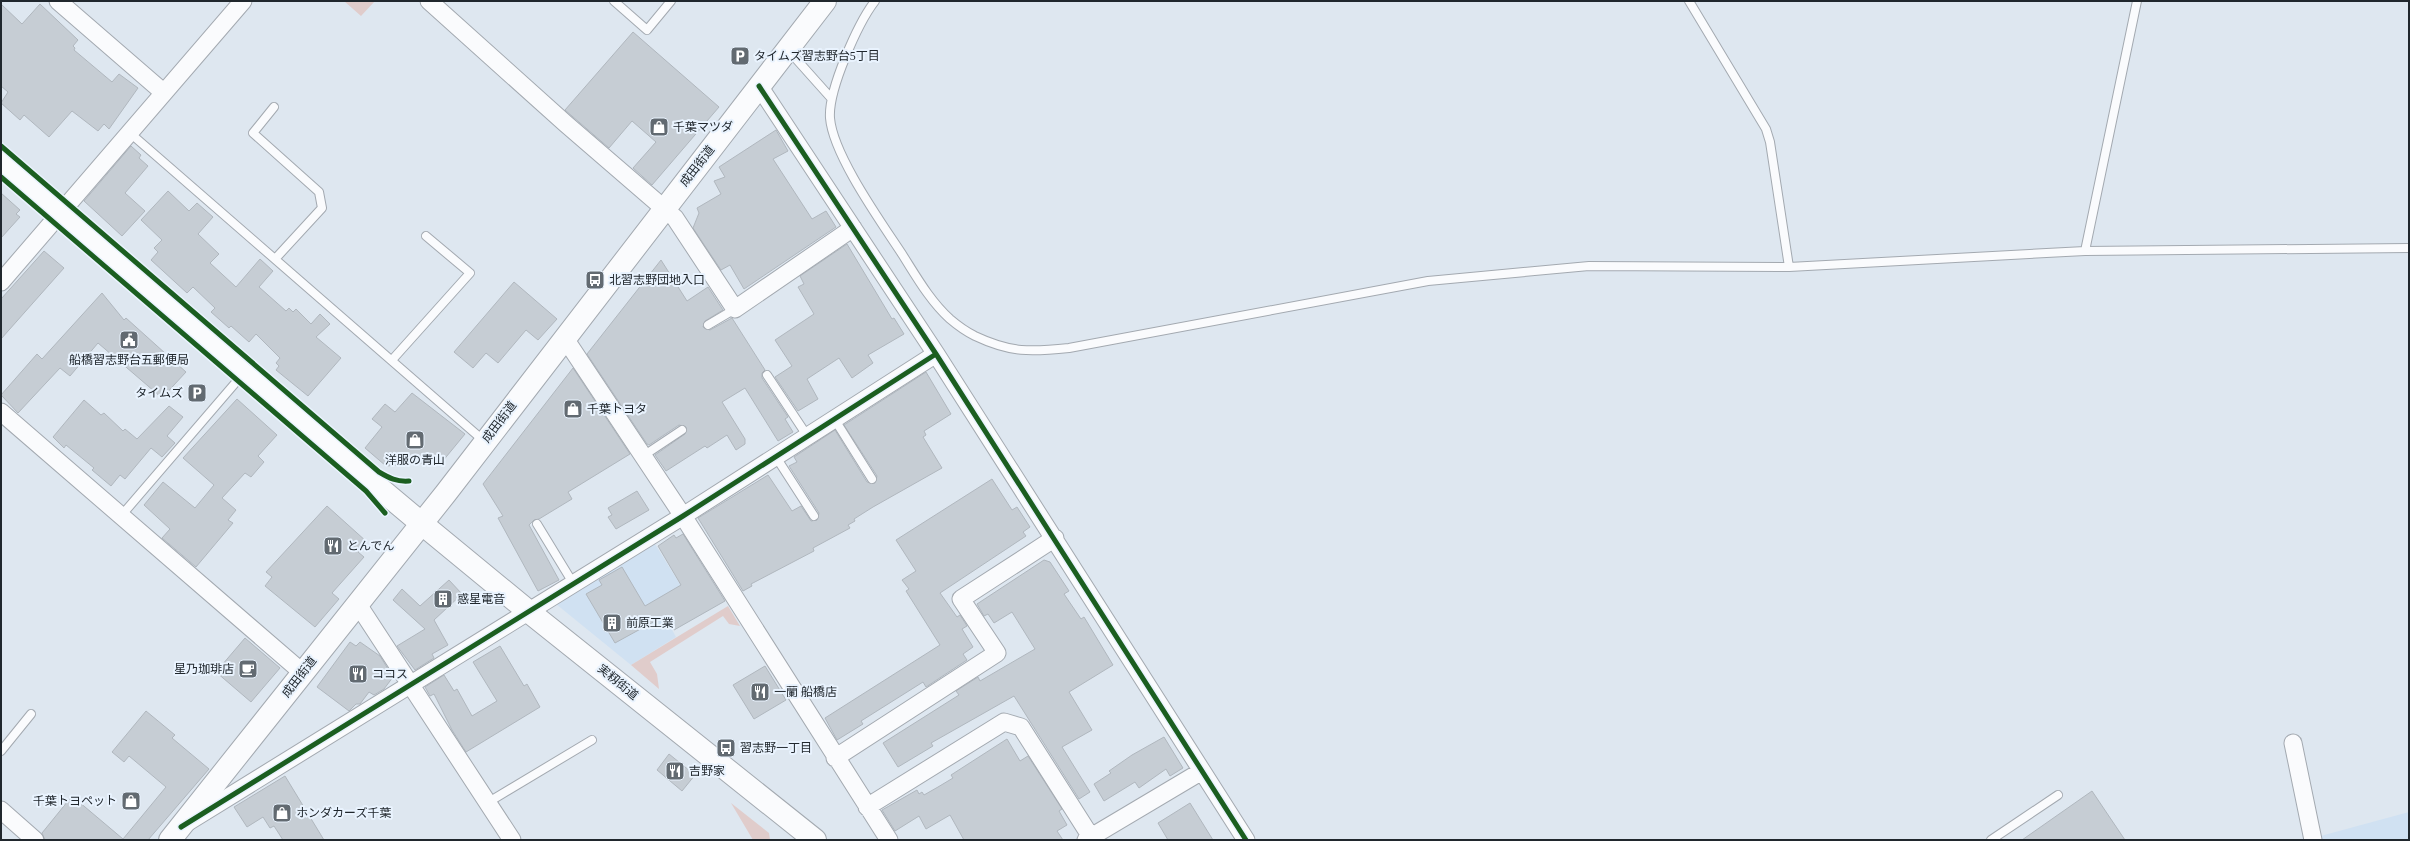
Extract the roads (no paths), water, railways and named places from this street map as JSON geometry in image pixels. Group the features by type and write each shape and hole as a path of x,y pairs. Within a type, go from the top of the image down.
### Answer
{"main road":[{"name":"成田街道","path":"176,833 421,523 825,1"},
{"name":"実籾街道","path":"1,162 243,374 421,523 528,611 816,840"}],"street":[{"path":"58,1 163,92"},
{"path":"1,282 130,133 163,92 243,1"},
{"path":"429,1 566,124 675,218 735,309 853,228"},
{"path":"759,86 936,354 1246,840"},
{"path":"564,337 683,516 835,758 889,840"},
{"path":"176,833 410,684 683,516 936,354"},
{"path":"1,412 303,673"},
{"path":"835,758 997,653 961,599 1054,538"},
{"path":"357,603 512,840"},
{"path":"867,807 1004,722 1021,727 1088,838 1202,771"},
{"path":"2293,742 2314,840"},
{"path":"1,810 35,840"}],"lane":[{"path":"614,1 647,30 671,1"},
{"path":"875,1 847,56 831,98 830,119 840,150 865,197 934,303 950,320 974,335 996,344 1024,352 1069,348 1428,281 1589,266 1789,267 2085,251 2409,248"},
{"path":"1688,1 1766,129 1770,142 1789,267"},
{"path":"2085,251 2137,1"},
{"path":"787,49 831,98"},
{"path":"274,107 253,132 319,192 322,208 276,258"},
{"path":"130,133 276,258 484,441"},
{"path":"392,360 470,273 426,236"},
{"path":"708,325 735,309"},
{"path":"121,516 243,374"},
{"path":"766,375 808,437"},
{"path":"835,420 872,479"},
{"path":"643,456 682,430"},
{"path":"776,457 814,516"},
{"path":"537,524 573,583"},
{"path":"1,751 31,714"},
{"path":"487,803 592,740"},
{"path":"1991,840 2058,795"}],"place":[{"name":"タイムズ習志野台5丁目","path":"740,56"},
{"name":"千葉マツダ","path":"659,127"},
{"name":"北習志野団地入口","path":"595,280"},
{"name":"船橋習志野台五郵便局","path":"129,340"},
{"name":"タイムズ","path":"197,393"},
{"name":"千葉トヨタ","path":"573,409"},
{"name":"洋服の青山","path":"415,440"},
{"name":"とんでん","path":"333,546"},
{"name":"惑星電音","path":"443,599"},
{"name":"前原工業","path":"612,623"},
{"name":"星乃珈琲店","path":"248,669"},
{"name":"ココス","path":"358,674"},
{"name":"一蘭 船橋店","path":"760,692"},
{"name":"習志野一丁目","path":"726,748"},
{"name":"吉野家","path":"675,771"},
{"name":"千葉トヨペット","path":"131,801"},
{"name":"ホンダカーズ千葉","path":"282,813"}]}
